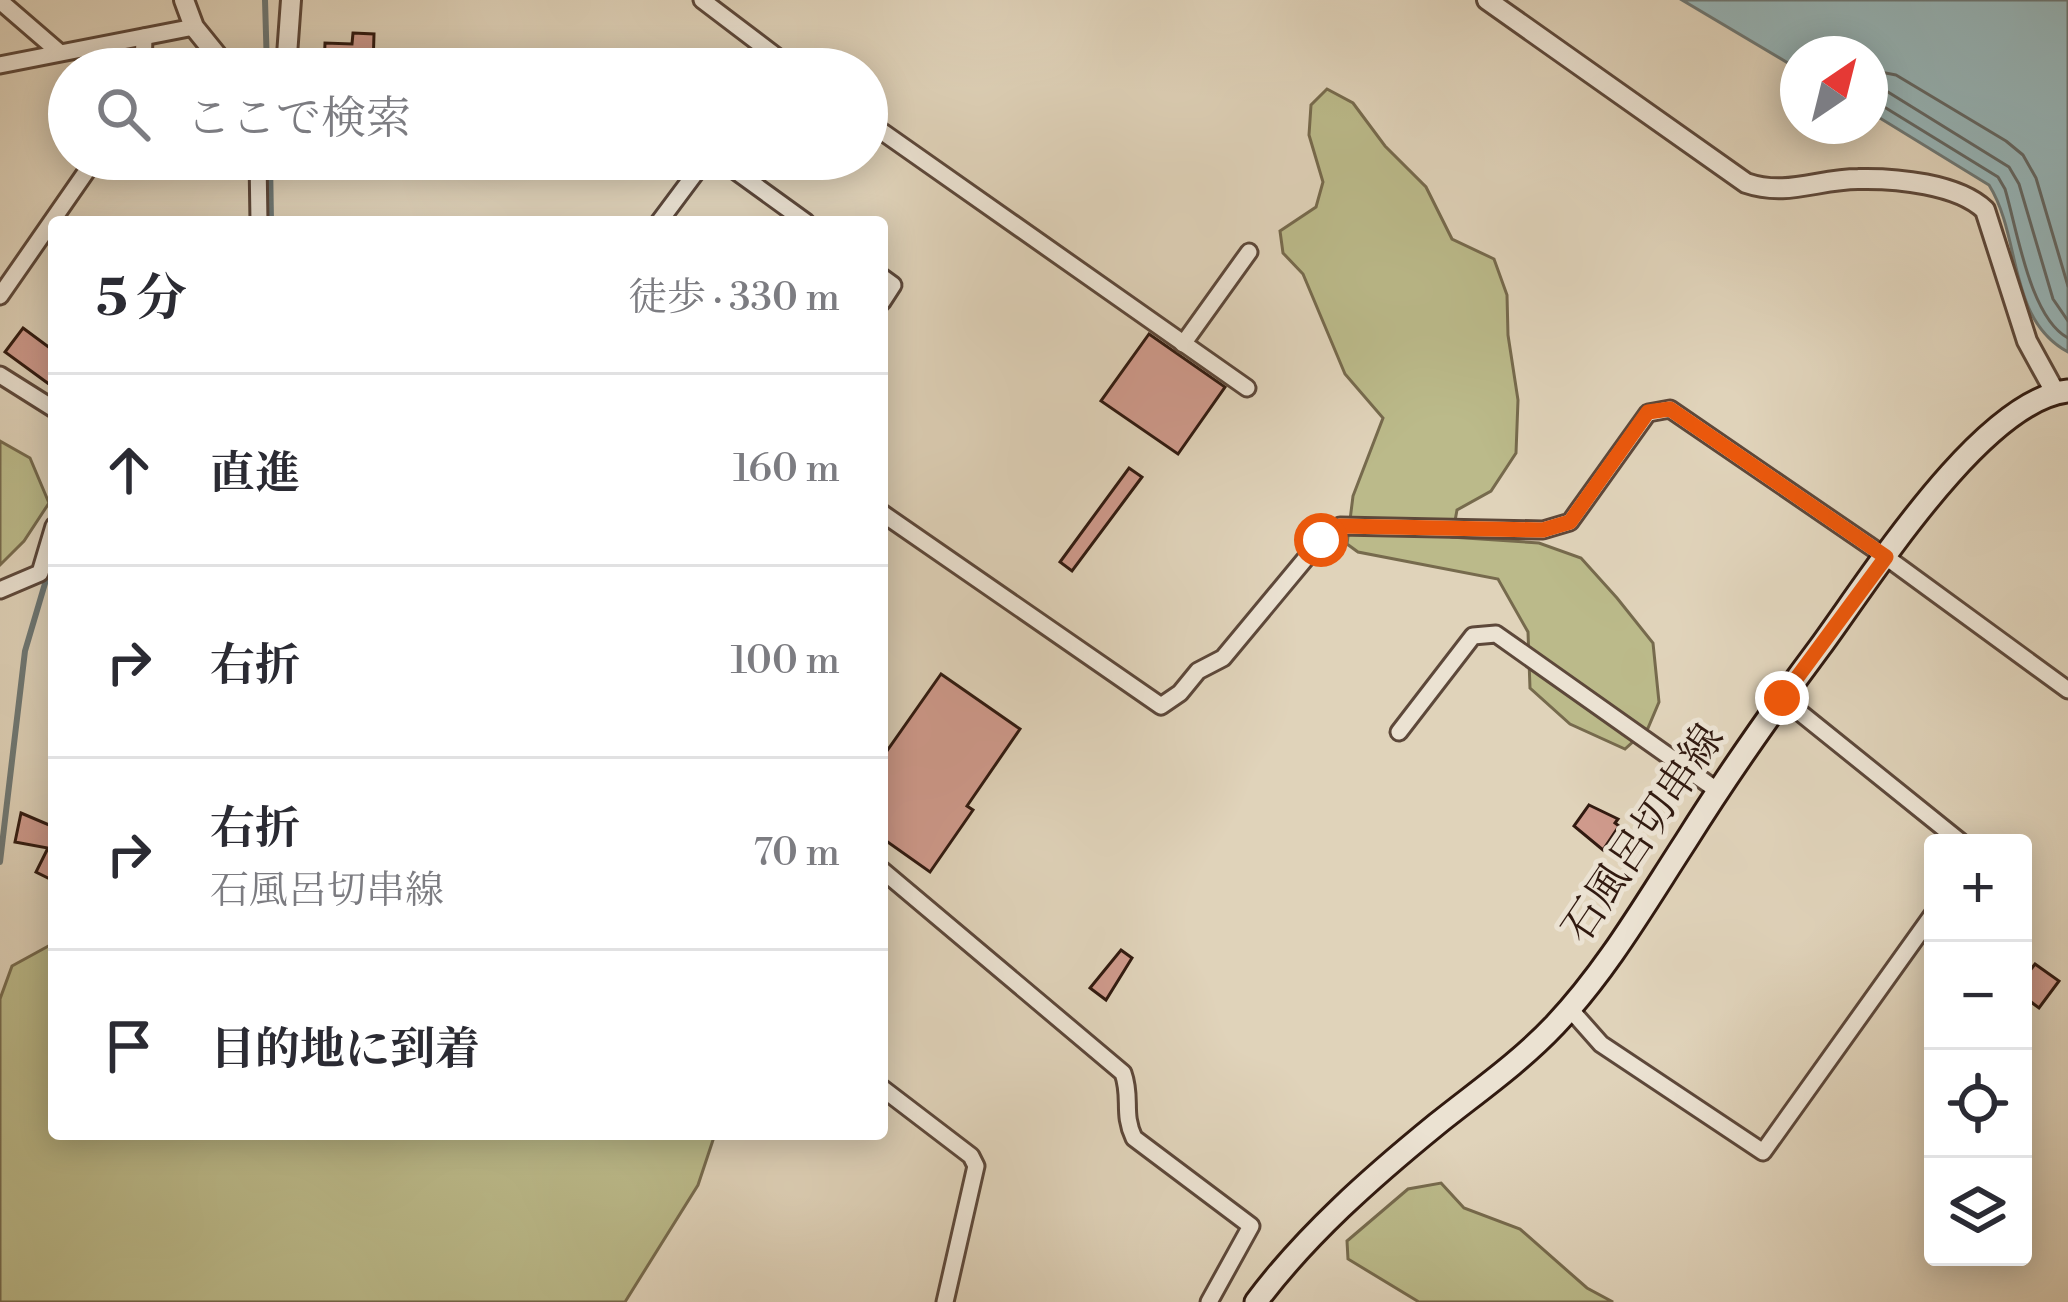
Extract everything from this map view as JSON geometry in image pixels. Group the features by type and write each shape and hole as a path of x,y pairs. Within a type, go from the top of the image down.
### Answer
{"main road":[{"name":"石風呂切串線","path":"1256,1302 1372,1180 1525,1055 1570,1009 1619,944 1782,698 1955,469 2010,419 2061,392"}],"street":[{"path":"184,0 194,27 211,48"},
{"path":"288,48 291,0"},
{"path":"702,0 756,48"},
{"path":"1486,0 1746,183 1791,190 1858,178 1954,190 1971,197 1984,210 2027,341 2061,392"},
{"path":"0,2 54,48"},
{"path":"82,48 194,27"},
{"path":"144,37 144,48"},
{"path":"0,65 48,54"},
{"path":"888,136 1246,388"},
{"path":"55,216 80,180"},
{"path":"259,180 260,216"},
{"path":"663,216 690,180"},
{"path":"747,180 798,216"},
{"path":"0,296 48,227"},
{"path":"1183,344 1249,252"},
{"path":"0,376 48,405"},
{"path":"888,517 1162,706 1198,671 1223,658 1321,540 1340,526 1543,530 1570,522 1648,412 1670,409 1886,557 2068,690"},
{"path":"0,590 40,573 48,546"},
{"path":"1399,732 1473,636 1496,634 1718,791"},
{"path":"1782,698 1951,834"},
{"path":"888,875 1124,1073 1130,1090 1125,1120 1134,1138 1251,1226 1209,1302"},
{"path":"1570,1009 1601,1044 1762,1152 1924,927"},
{"path":"888,1093 971,1156 976,1166 945,1302"}],"shaded area":[{"path":"1327,89 1353,103 1385,146 1426,187 1452,239 1494,259 1507,295 1518,400 1516,453 1491,491 1457,510 1452,537 1539,543 1581,558 1617,598 1653,643 1659,702 1648,728 1625,749 1570,724 1530,688 1528,632 1498,579 1358,552 1347,544 1353,496 1383,418 1345,374 1303,274 1283,253 1280,231 1316,207 1323,182 1309,135 1311,105"},
{"path":"0,441 30,458 48,505 24,541 0,565"},
{"path":"48,946 48,1140 713,1140 698,1185 625,1302 0,1302 0,999 12,966"},
{"path":"1441,1183 1464,1208 1520,1229 1587,1288 1613,1302 1419,1302 1348,1259 1347,1241 1408,1189"}],"water":[{"path":"1682,0 2068,0 2068,352 2048,338 2025,299 2007,229 1989,185 1888,123 1888,36 1780,36 1780,58"}],"building":[{"path":"353,33 374,34 374,48 325,48 325,43 352,44"},
{"path":"23,328 48,347 48,383 5,352"},
{"path":"1149,334 1225,387 1178,454 1101,401"},
{"path":"1129,468 1142,477 1072,571 1060,562"},
{"path":"941,674 1020,729 967,806 973,810 930,872 888,842 888,749"},
{"path":"1589,805 1618,819 1619,826 1603,850 1574,826"},
{"path":"21,813 48,824 48,848 15,842"},
{"path":"48,848 48,878 36,872"},
{"path":"1121,950 1132,958 1106,1000 1090,988"},
{"path":"2035,964 2059,981 2039,1008 2032,1003"}],"waterway":[{"path":"265,0 266,48"},
{"path":"270,180 271,216"},
{"path":"0,862 25,651 48,573"}],"route":[{"path":"1321,540 1340,526 1543,530 1570,522 1648,412 1670,409 1886,557 1782,698"}]}
